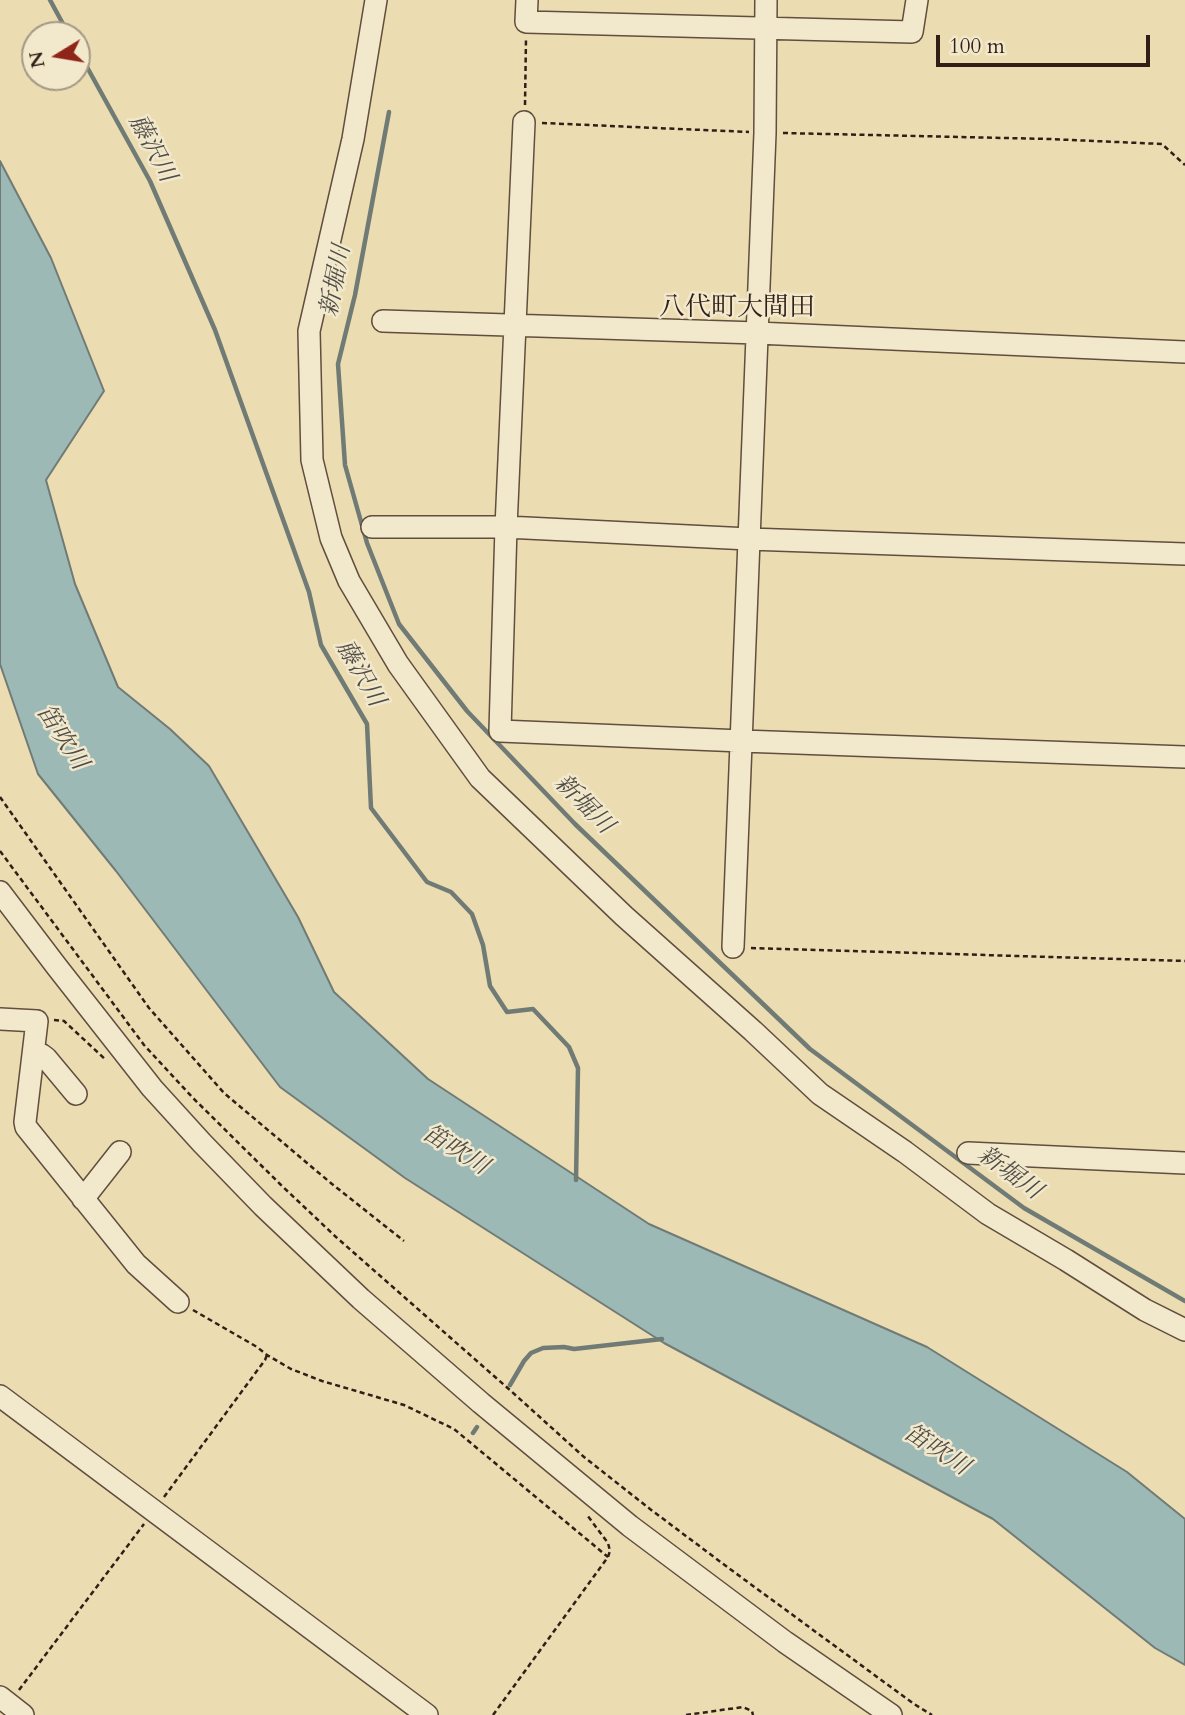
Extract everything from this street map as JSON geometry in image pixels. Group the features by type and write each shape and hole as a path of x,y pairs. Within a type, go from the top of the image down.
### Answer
{"street":[{"path":"376,0 353,139 309,331 312,460 331,538 349,582 398,664 480,778 624,916 820,1094 905,1152 988,1214 1145,1310 1185,1331"},
{"path":"527,0 526,22 912,32 917,0"},
{"path":"733,947 765,133 765,0"},
{"path":"524,122 500,731 1185,757"},
{"path":"383,321 757,333 1185,352"},
{"path":"372,527 506,527 1185,555"},
{"path":"0,892 152,1088 263,1206 361,1299 481,1404 631,1526 785,1642 891,1715"},
{"path":"0,1019 37,1021 26,1127 136,1264 178,1302"},
{"path":"34,1053 46,1058 76,1094"},
{"path":"83,1199 120,1152"},
{"path":"968,1153 1185,1163"},
{"path":"0,1396 427,1715"}],"path":[{"path":"526,22 524,122 765,133 1162,144 1185,164"},
{"path":"0,797 149,1008 224,1093 404,1241"},
{"path":"0,850 144,1045 193,1098 336,1237 584,1457 650,1510 932,1715"},
{"path":"733,947 1185,961"},
{"path":"178,1302 306,1375 404,1405 454,1429 608,1557 493,1715"},
{"path":"11,1705 267,1355"},
{"path":"507,1396 511,1391"},
{"path":"686,1715 743,1707 752,1710 753,1715"}],"water":[{"name":"笛吹川","path":"0,161 51,258 104,391 46,480 75,584 118,687 170,729 209,766 298,917 334,992 428,1079 649,1224 927,1347 1127,1472 1185,1519 1185,1665 1155,1648 993,1519 664,1343 405,1178 280,1087 116,871 38,774 0,664"}],"waterway":[{"name":"藤沢川","path":"50,0 61,21"},
{"name":"藤沢川","path":"91,74 150,181 215,330 309,592 321,645 367,724 371,808 427,882 451,892 472,914 483,945 490,986 507,1012 533,1009 569,1047 578,1068 576,1180"},
{"name":"新堀川","path":"389,112 355,295 338,364 345,465 367,543 399,624 467,711 575,824 810,1049 1024,1208 1185,1301"},
{"path":"510,1385 531,1353 543,1348 574,1349 662,1339"},
{"path":"473,1433 477,1427"}],"district":[{"name":"八代町大間田","path":"737,309"}]}
